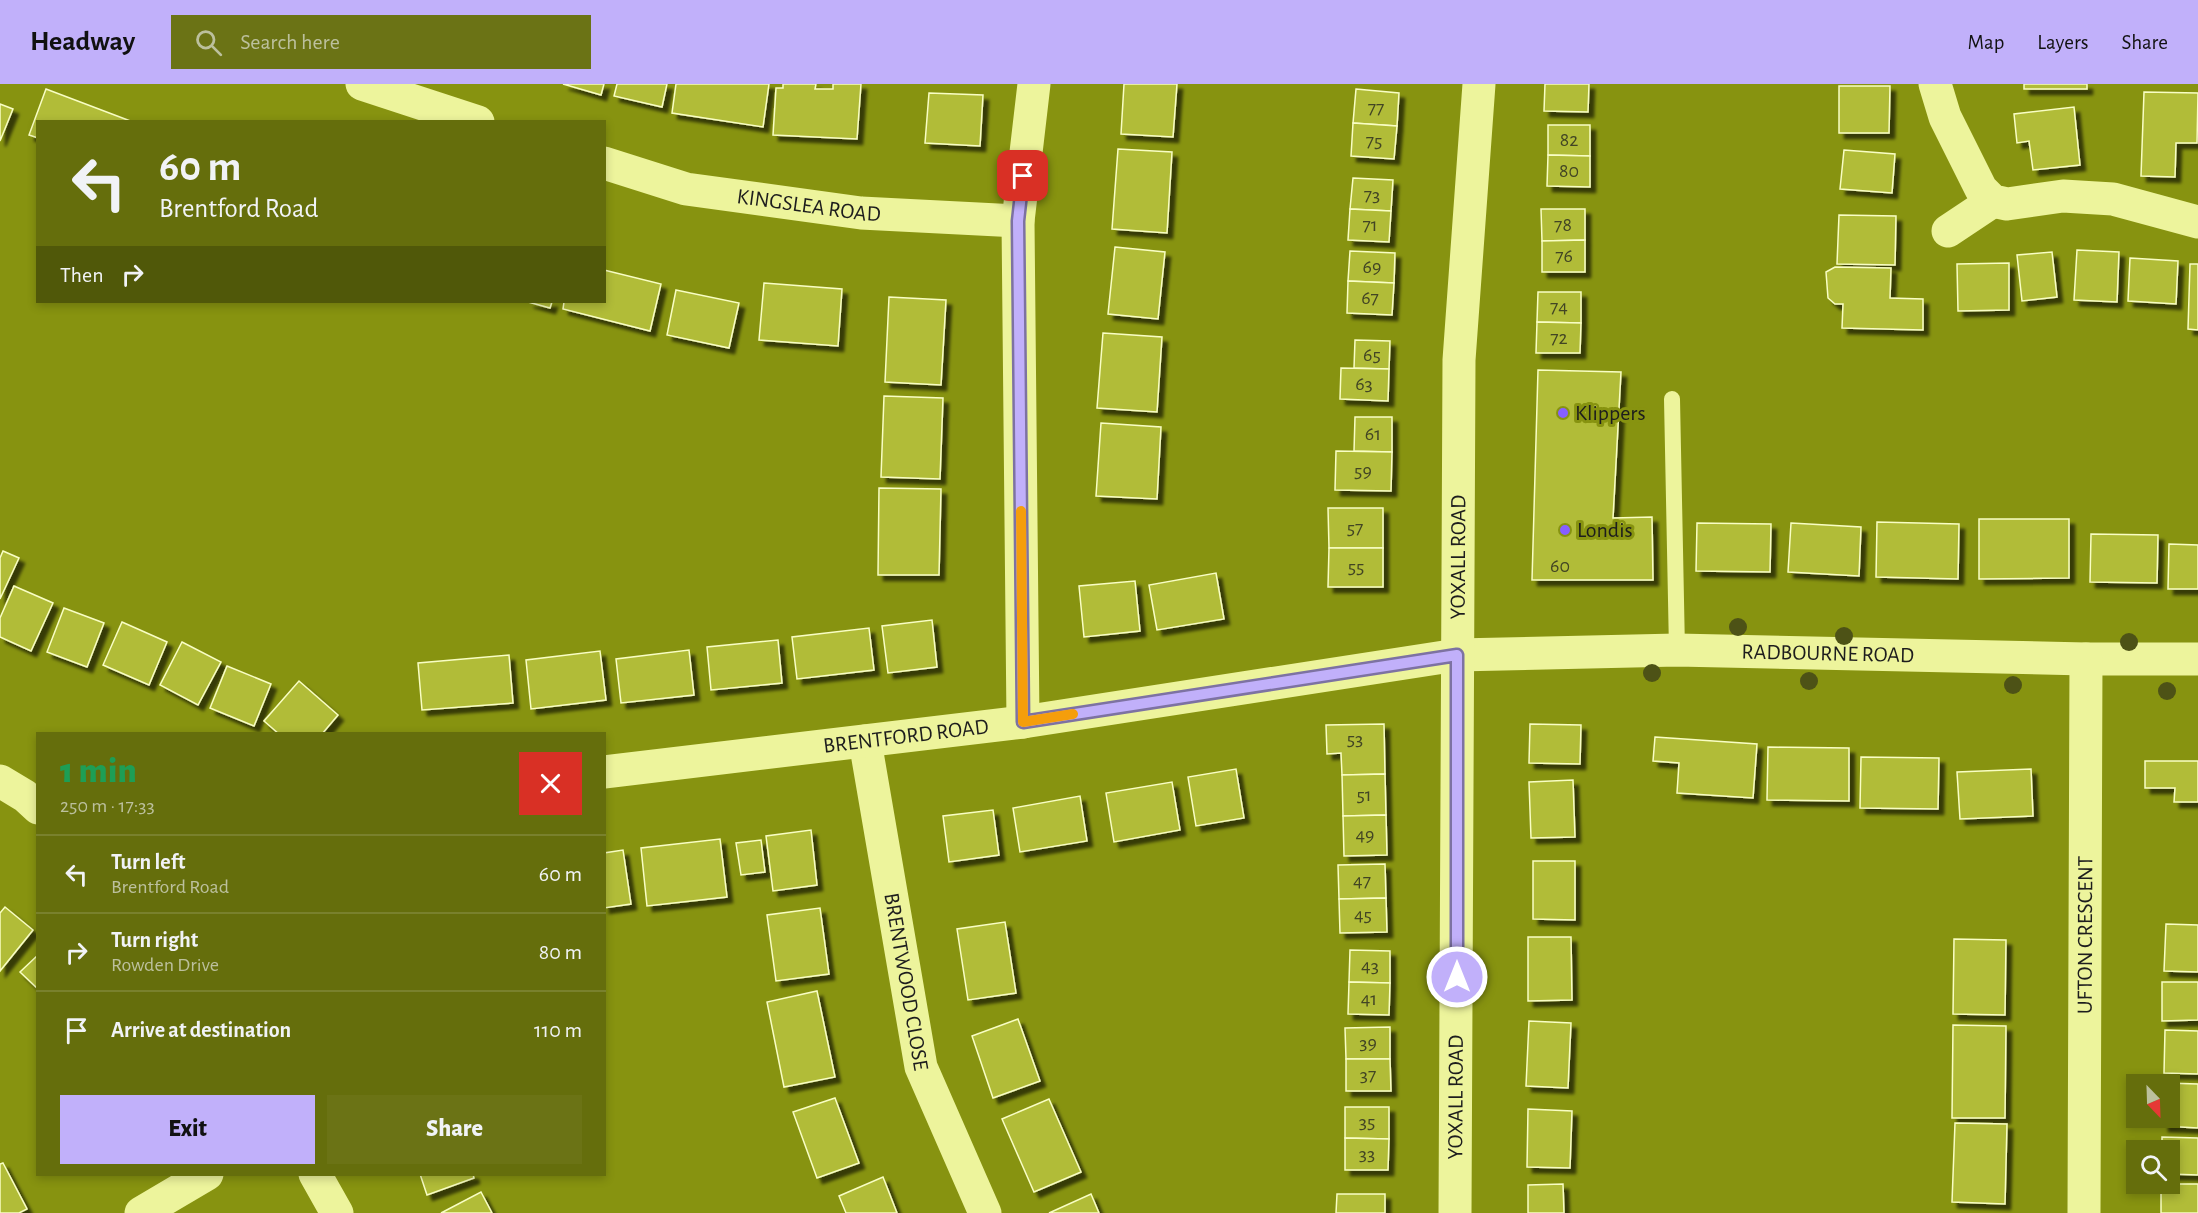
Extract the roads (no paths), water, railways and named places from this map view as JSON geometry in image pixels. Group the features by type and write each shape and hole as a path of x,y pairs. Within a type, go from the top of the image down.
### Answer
{"street":[{"path":"362,84 472,120"},
{"path":"1023,722 1018,221 1034,84"},
{"name":"YOXALL ROAD","path":"1455,1213 1459,360 1479,84"},
{"path":"1935,84 1950,127 1981,189 1993,201 2007,204 2063,196 2113,199 2198,222"},
{"name":"KINGSLEA ROAD","path":"606,164 686,189 861,213 1018,221"},
{"path":"1948,231 1993,201"},
{"name":"RADBOURNE ROAD","path":"1457,655 1677,650 2086,659 2198,659"},
{"name":"BRENTFORD ROAD","path":"606,772 1023,722 1457,655"},
{"name":"UFTON CRESCENT","path":"2084,1213 2086,659"},
{"name":"BRENTWOOD CLOSE","path":"865,741 921,1067 985,1213"},
{"path":"141,1213 204,1176"},
{"path":"316,1176 337,1213"}],"lane":[{"path":"1672,399 1677,650"}],"place":[{"name":"Klippers","path":"1563,413"},
{"name":"Londis","path":"1565,530"}]}
